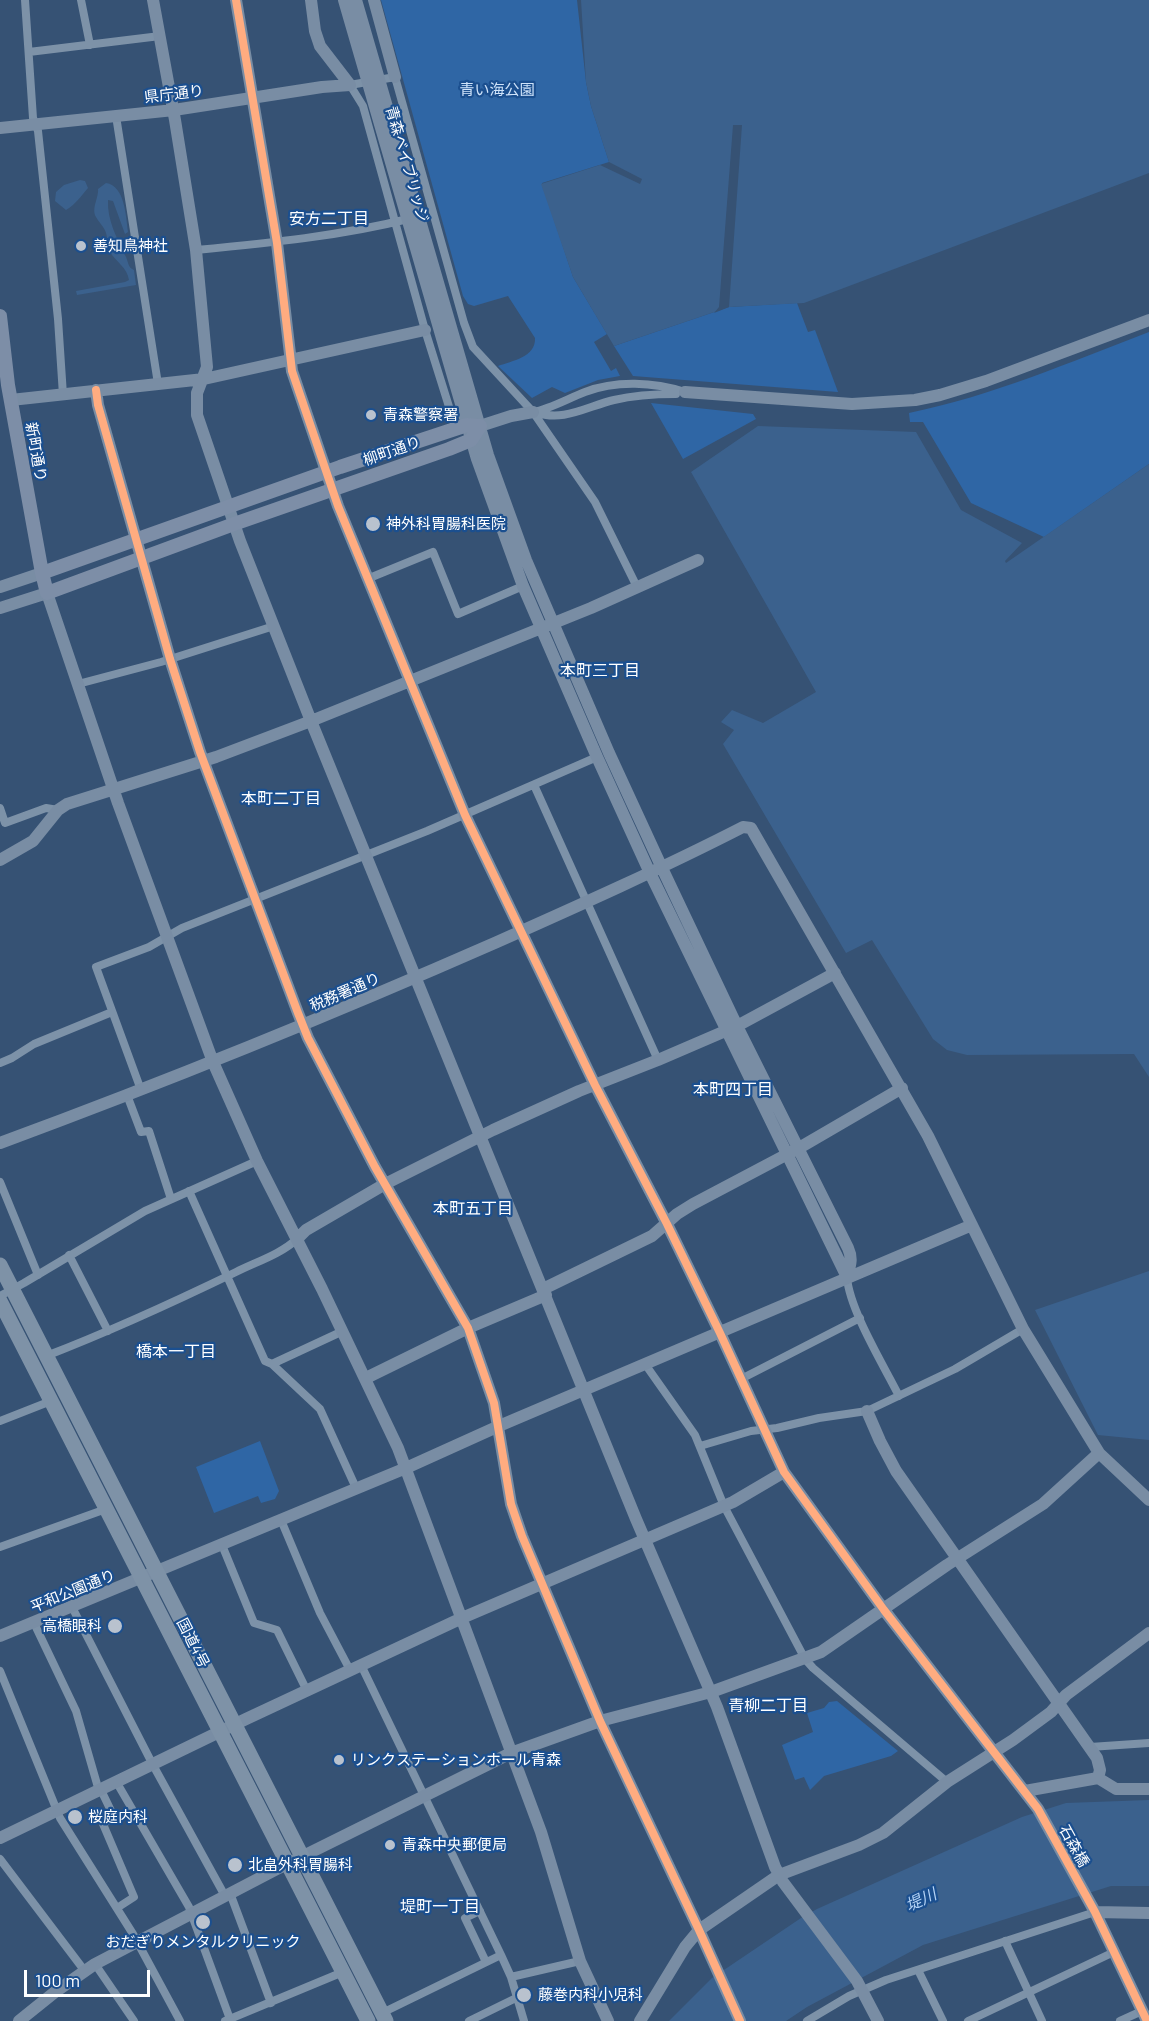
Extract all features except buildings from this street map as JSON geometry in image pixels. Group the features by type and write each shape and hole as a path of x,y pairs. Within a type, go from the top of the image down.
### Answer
{"highway":[{"name":"国道4号","path":"0,1265 6,1292 46,1356 384,2017"},
{"name":"国道4号","path":"0,1301 368,2021"}],"main road":[{"name":"新町通り","path":"0,316 5,400 47,592"},
{"path":"468,427 471,440"},
{"name":"柳町通り","path":"42,573 326,472 468,427"},
{"name":"柳町通り","path":"47,592 471,440"}],"street":[{"path":"25,0 34,124 38,131 63,395"},
{"path":"81,0 90,45"},
{"path":"153,0 174,110 196,250 207,367 197,393 197,415 234,524 365,856 645,1539 711,1692 779,1875 860,1985 878,2021"},
{"name":"石森橋","path":"236,0 276,243 292,371 332,489 367,579 465,815 595,1085 720,1333 784,1472 884,1610 1038,1809 1095,1912 1144,2016"},
{"path":"311,0 315,31 320,46 363,106 425,330 507,510 656,871"},
{"name":"青森ベイブリッジ","path":"344,0 447,334"},
{"name":"青森ベイブリッジ","path":"356,0 447,334"},
{"path":"374,0 432,212 473,347 535,412 595,502 637,587"},
{"path":"29,52 160,36"},
{"path":"350,85 395,77"},
{"name":"県庁通り","path":"0,128 174,110 322,87 350,85"},
{"path":"116,116 158,384"},
{"path":"196,250 276,243 394,222 432,212"},
{"path":"468,427 535,412 585,392 608,386 633,384 685,392 852,404 915,400 986,381 1149,320"},
{"path":"5,400 204,379 425,330"},
{"path":"447,334 468,427"},
{"path":"96,390 98,405 170,659 203,761 303,1025 385,1184 468,1328 494,1403 511,1504 522,1536 600,1721 740,2021"},
{"path":"535,412 558,417 620,399 685,392"},
{"path":"471,440 503,534 597,757 656,871 731,1028 787,1154 847,1278 849,1292 860,1318 899,1396"},
{"path":"367,579 434,552 458,614 524,586"},
{"path":"0,860 33,841 58,810 67,804 203,761 311,721 541,628 698,560"},
{"name":"柳町通り","path":"0,587 42,573"},
{"path":"47,592 114,790 213,1062 257,1161 366,1378 406,1468 551,1863 580,1961 608,2021"},
{"name":"柳町通り","path":"0,608 47,592"},
{"path":"78,684 170,659 274,626"},
{"path":"141,1090 96,967 149,947 182,928 465,815 597,757"},
{"path":"534,785 658,1060"},
{"path":"0,808 5,823 46,808 58,810"},
{"name":"税務署通り","path":"0,1142 213,1062 415,978 656,871 743,827 751,828 835,973"},
{"path":"46,1356 108,1331 226,1277 287,1247 306,1230 385,1184 579,1091 731,1028 835,973 902,1088 953,1183 1023,1329 1099,1453 1149,1500"},
{"path":"0,1063 34,1044 112,1012"},
{"path":"731,1028 799,1148 851,1255 847,1278"},
{"path":"366,1378 544,1292 652,1236 677,1214 693,1204 799,1148 902,1088"},
{"path":"127,1095 141,1132 149,1131 171,1199"},
{"path":"6,1292 146,1211 257,1161"},
{"path":"0,1182 38,1275"},
{"path":"189,1191 265,1361 272,1364 320,1409 356,1488"},
{"name":"平和公園通り","path":"0,1636 406,1468 499,1426 972,1225"},
{"path":"69,1255 108,1331"},
{"path":"741,1379 860,1318"},
{"path":"700,1446 752,1431 867,1411 965,1364 1023,1329"},
{"path":"272,1364 343,1331"},
{"path":"645,1364 688,1424 700,1446 724,1506 805,1659 947,1782"},
{"path":"0,1421 51,1401"},
{"path":"867,1411 896,1471 1090,1747 1099,1764 1098,1778"},
{"path":"27,2019 90,1967 137,1941 288,1863 511,1753 600,1721 711,1692 821,1652 957,1558 1042,1504 1099,1453"},
{"path":"0,1838 462,1618 724,1506 784,1472"},
{"path":"0,1547 106,1509"},
{"path":"281,1520 320,1613 355,1668 425,1795 512,1977 524,2021"},
{"path":"222,1545 254,1623 277,1630 307,1691"},
{"path":"72,1607 153,1765 227,1894 271,2003"},
{"path":"34,1623 76,1711 100,1791 114,1818 103,1824 134,1897 117,1908"},
{"path":"640,2021 685,1947 699,1930 779,1875 873,1839 892,1827 947,1782 1013,1740 1051,1712 1066,1695 1149,1633"},
{"path":"0,1671 57,1811 137,1941 180,2021"},
{"path":"1090,1747 1149,1743"},
{"path":"1025,1791 1098,1778 1116,1789 1149,1789"},
{"path":"117,1783 189,1906 227,2020 343,1972"},
{"path":"0,1859 134,2021"},
{"path":"480,1911 465,1918 486,1962"},
{"path":"807,2021 860,1985 918,1970 1095,1912 1149,1913"},
{"path":"1005,1941 1042,2021"},
{"path":"968,2021 1114,1952"},
{"path":"384,2017 501,1955"},
{"path":"512,1977 580,1961"},
{"path":"918,1970 942,2021"},
{"path":"469,2021 516,1998"},
{"path":"1120,2021 1144,2016"}],"green space":[{"name":"青い海公園","path":"381,0 577,0 586,82 591,106 609,162 542,183 573,277 607,334 594,342 611,371 616,368 620,376 598,380 565,393 552,387 532,398 498,366 527,354 532,350 535,338 508,296 474,306 468,304 463,296"},
{"path":"797,303 808,332 815,330 838,392 633,376 614,346 729,307"},
{"path":"1149,332 1149,464 1044,537 971,503 923,422 910,422 909,413 1001,388"},
{"path":"651,403 753,414 756,419 683,459"},
{"path":"260,1441 279,1491 275,1499 261,1503 258,1496 214,1513 196,1467"},
{"path":"837,1701 898,1751 891,1756 824,1776 810,1790 804,1777 795,1780 782,1745 813,1732 807,1713 824,1708 829,1702"}],"water":[{"path":"581,0 1149,0 1149,173 804,303 729,307 614,346 573,277 541,184 600,165 640,184 642,179 609,162 591,106 586,82"},
{"path":"80,180 85,181 88,188 76,203 66,210 55,201 56,192 64,185"},
{"path":"106,183 112,185 121,196 128,232 125,234 113,201 108,200 109,215 129,266 134,270 136,285 77,295 76,291 129,280 124,268 110,252 107,236 95,214 98,189"},
{"path":"758,426 916,432 961,510 1022,543 1005,561 1006,563 1149,464 1149,1077 1134,1054 967,1055 947,1050 933,1039 872,940 846,953 723,744 734,730 721,722 732,710 763,723 816,692 691,472"},
{"path":"1149,1271 1149,1440 1098,1435 1035,1310"},
{"name":"堤川","path":"1149,1800 1149,1886 1111,1886 923,1945 807,2007 786,2021 669,2021 712,1978 817,1909 1022,1817 1066,1803"}],"pier":[{"path":"733,125 742,125 729,307 714,313 719,307"}],"cycle path":[{"path":"236,0 277,243 292,371 338,506 465,815 595,1085 720,1333 784,1472 884,1610 1038,1809 1095,1912 1147,2021"},
{"path":"96,390 98,405 170,659 200,752 298,1013 308,1038 375,1167 468,1328 494,1403 511,1504 522,1536 600,1721 740,2021"}],"place":[{"name":"善知鳥神社","path":"81,246"},
{"name":"青森警察署","path":"371,415"},
{"name":"神外科胃腸科医院","path":"373,524"},
{"name":"高橋眼科","path":"115,1626"},
{"name":"リンクステーションホール青森","path":"339,1760"},
{"name":"桜庭内科","path":"75,1817"},
{"name":"青森中央郵便局","path":"390,1845"},
{"name":"北畠外科胃腸科","path":"235,1865"},
{"name":"おだぎりメンタルクリニック","path":"203,1922"},
{"name":"藤巻内科小児科","path":"524,1995"}],"district":[{"name":"安方二丁目","path":"329,219"},
{"name":"本町三丁目","path":"600,671"},
{"name":"本町二丁目","path":"281,799"},
{"name":"本町四丁目","path":"733,1090"},
{"name":"本町五丁目","path":"473,1209"},
{"name":"橋本一丁目","path":"176,1352"},
{"name":"青柳二丁目","path":"768,1706"},
{"name":"堤町一丁目","path":"440,1907"}]}
